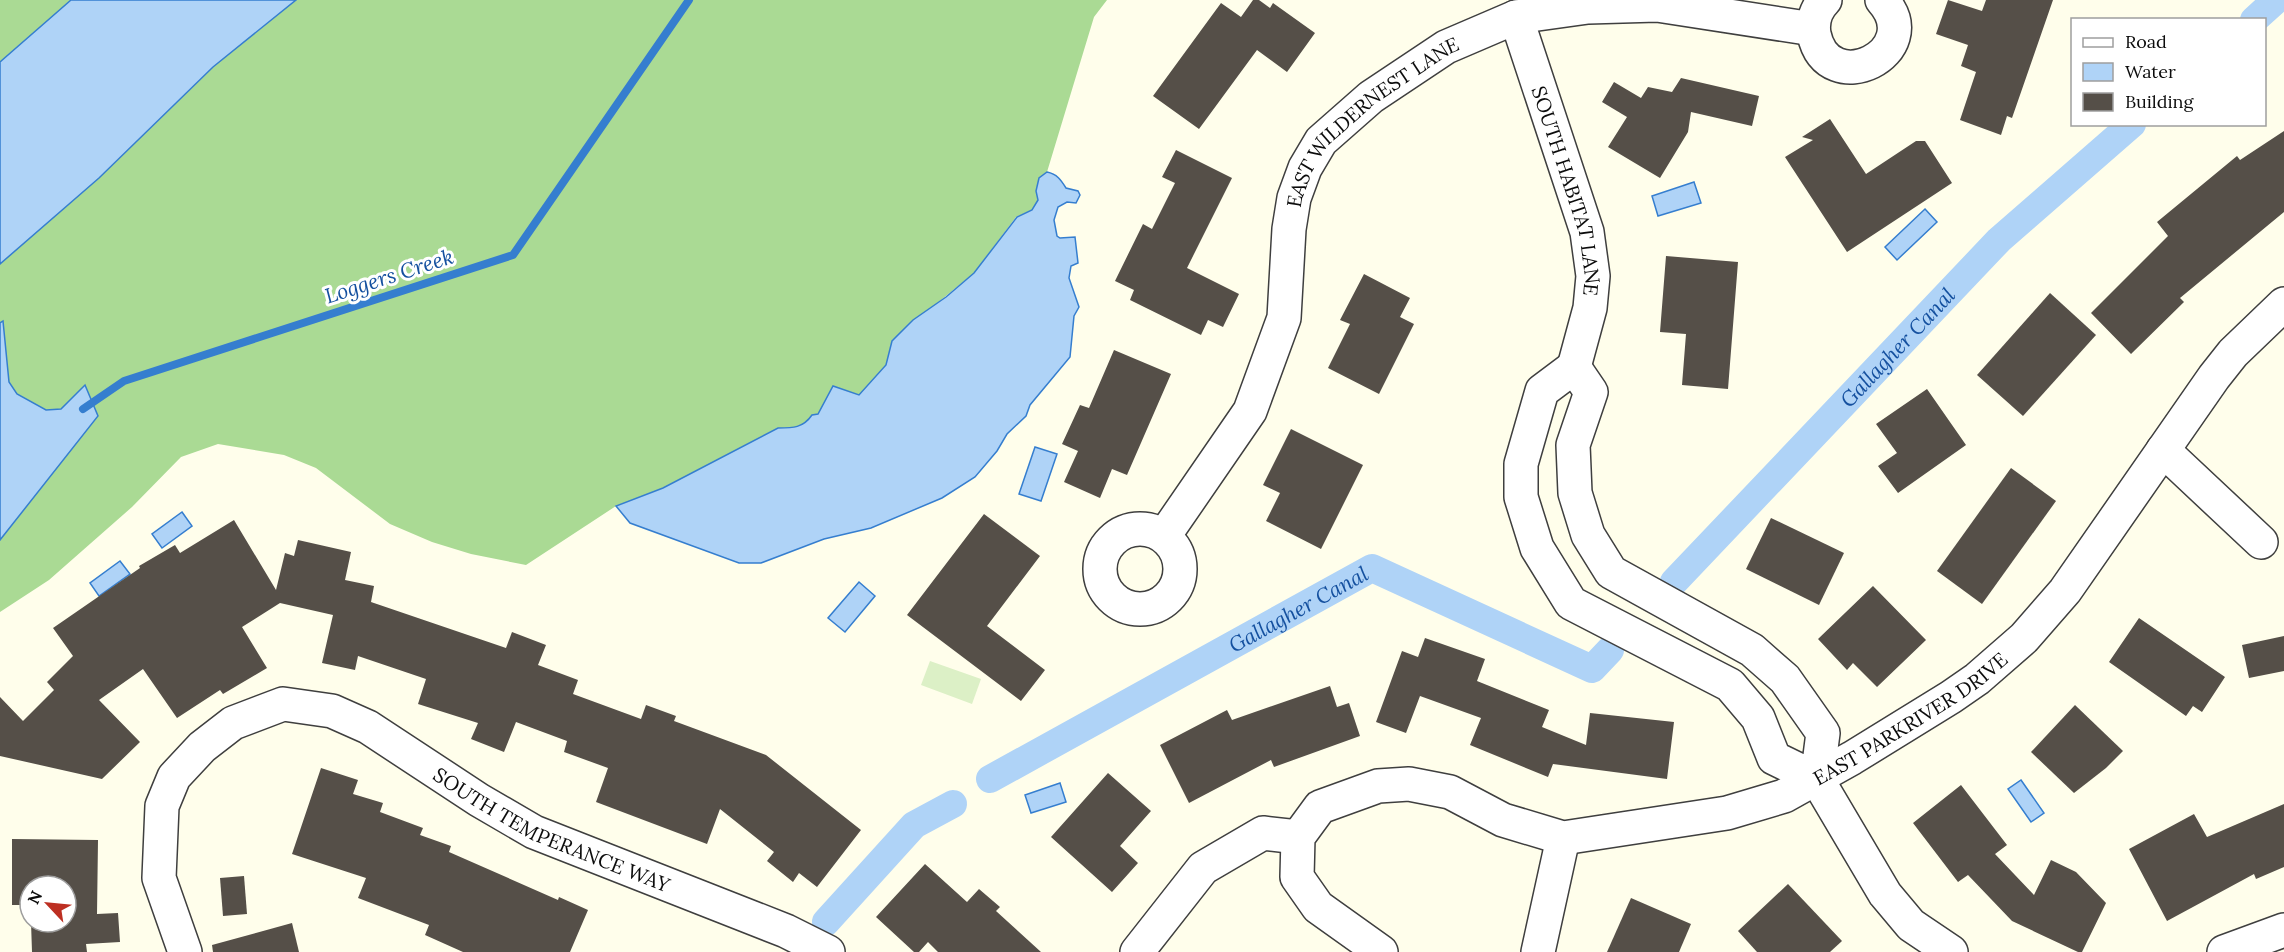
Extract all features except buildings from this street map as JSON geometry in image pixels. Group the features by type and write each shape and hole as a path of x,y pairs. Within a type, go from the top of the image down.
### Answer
{"street":[{"name":"EAST WILDERNEST LANE","path":"1164,536 1250,411 1284,318 1289,229 1294,198 1305,168 1321,141 1371,97 1446,46 1516,17 1588,7 1657,5 1723,13 1819,14 1816,42 1823,53 1833,62 1845,67 1859,67 1872,63 1890,44 1893,18 1888,6 1882,0"},
{"name":"SOUTH HABITAT LANE","path":"1516,17 1587,232 1593,276 1590,308 1574,367"},
{"name":"EAST PARKRIVER DRIVE","path":"1298,837 1320,807 1378,786 1409,784 1450,792 1503,820 1563,838 1727,813 1784,796 1817,779 1959,691 2024,638 2065,591 2214,377 2234,353 2284,304"},
{"path":"1817,779 1823,733 1785,679 1752,650 1611,572 1588,535 1575,493 1573,445 1591,392 1574,367 1542,390 1521,464 1521,497 1537,548 1571,603 1730,685 1758,718 1773,758 1817,779 1885,894 1911,925 1951,952"},
{"path":"2163,450 2261,542"},
{"name":"SOUTH TEMPERANCE WAY","path":"185,952 159,878 162,806 174,777 202,747 232,723 283,704 332,711 368,727 479,800 534,832 786,931 828,952"},
{"path":"1137,952 1203,868 1263,833 1298,837 1297,877 1318,906 1381,952"},
{"path":"1538,952 1563,838"},
{"path":"2224,952 2284,930"}],"green space":[{"path":"0,0 71,0 0,62"},
{"path":"296,0 1107,0 1094,17 1047,172 1039,178 1036,191 1038,200 1032,210 1016,217 974,273 892,340 886,365 859,396 812,415 801,425 778,428 663,488 616,506 526,565 471,554 432,542 390,524 316,468 284,455 218,444 181,457 132,507 49,580 0,612 0,264 99,178 213,67"},
{"path":"930,661 981,679 972,704 921,685"}],"water":[{"path":"71,0 296,0 213,67 99,178 0,264 0,62"},
{"path":"1047,172 1058,178 1066,188 1078,191 1080,195 1076,203 1067,202 1058,207 1054,220 1057,236 1060,238 1075,237 1078,263 1071,266 1069,278 1079,307 1074,316 1070,357 1030,405 1026,416 1007,434 997,451 975,477 942,498 871,528 824,539 761,563 739,563 630,523 616,506 663,488 778,428 801,425 812,415 818,414 833,386 859,395 886,365 892,341 913,320 946,297 974,273 1017,217 1032,210 1038,200 1036,191 1039,178"},
{"path":"1694,182 1701,203 1658,216 1652,196"},
{"path":"1925,209 1937,222 1897,260 1885,247"},
{"path":"3,321 9,382 17,394 46,410 61,409 85,385 98,416 0,540 0,323"},
{"path":"1035,447 1057,454 1041,501 1019,494"},
{"path":"182,512 192,526 162,548 152,534"},
{"path":"120,561 130,574 99,596 90,583"},
{"path":"859,582 875,596 845,632 828,618"},
{"path":"2021,780 2044,813 2031,822 2008,789"},
{"path":"1060,783 1066,802 1031,813 1025,795"}],"waterway":[{"name":"Loggers Creek","path":"83,409 124,381 513,255 689,0"},
{"name":"Gallagher Canal","path":"2256,18 2276,0"},
{"name":"Gallagher Canal","path":"1674,582 1999,240 2130,126"},
{"name":"Gallagher Canal","path":"990,779 1372,568 1592,669 1610,650"},
{"name":"Gallagher Canal","path":"826,922 914,825 953,804"}]}
